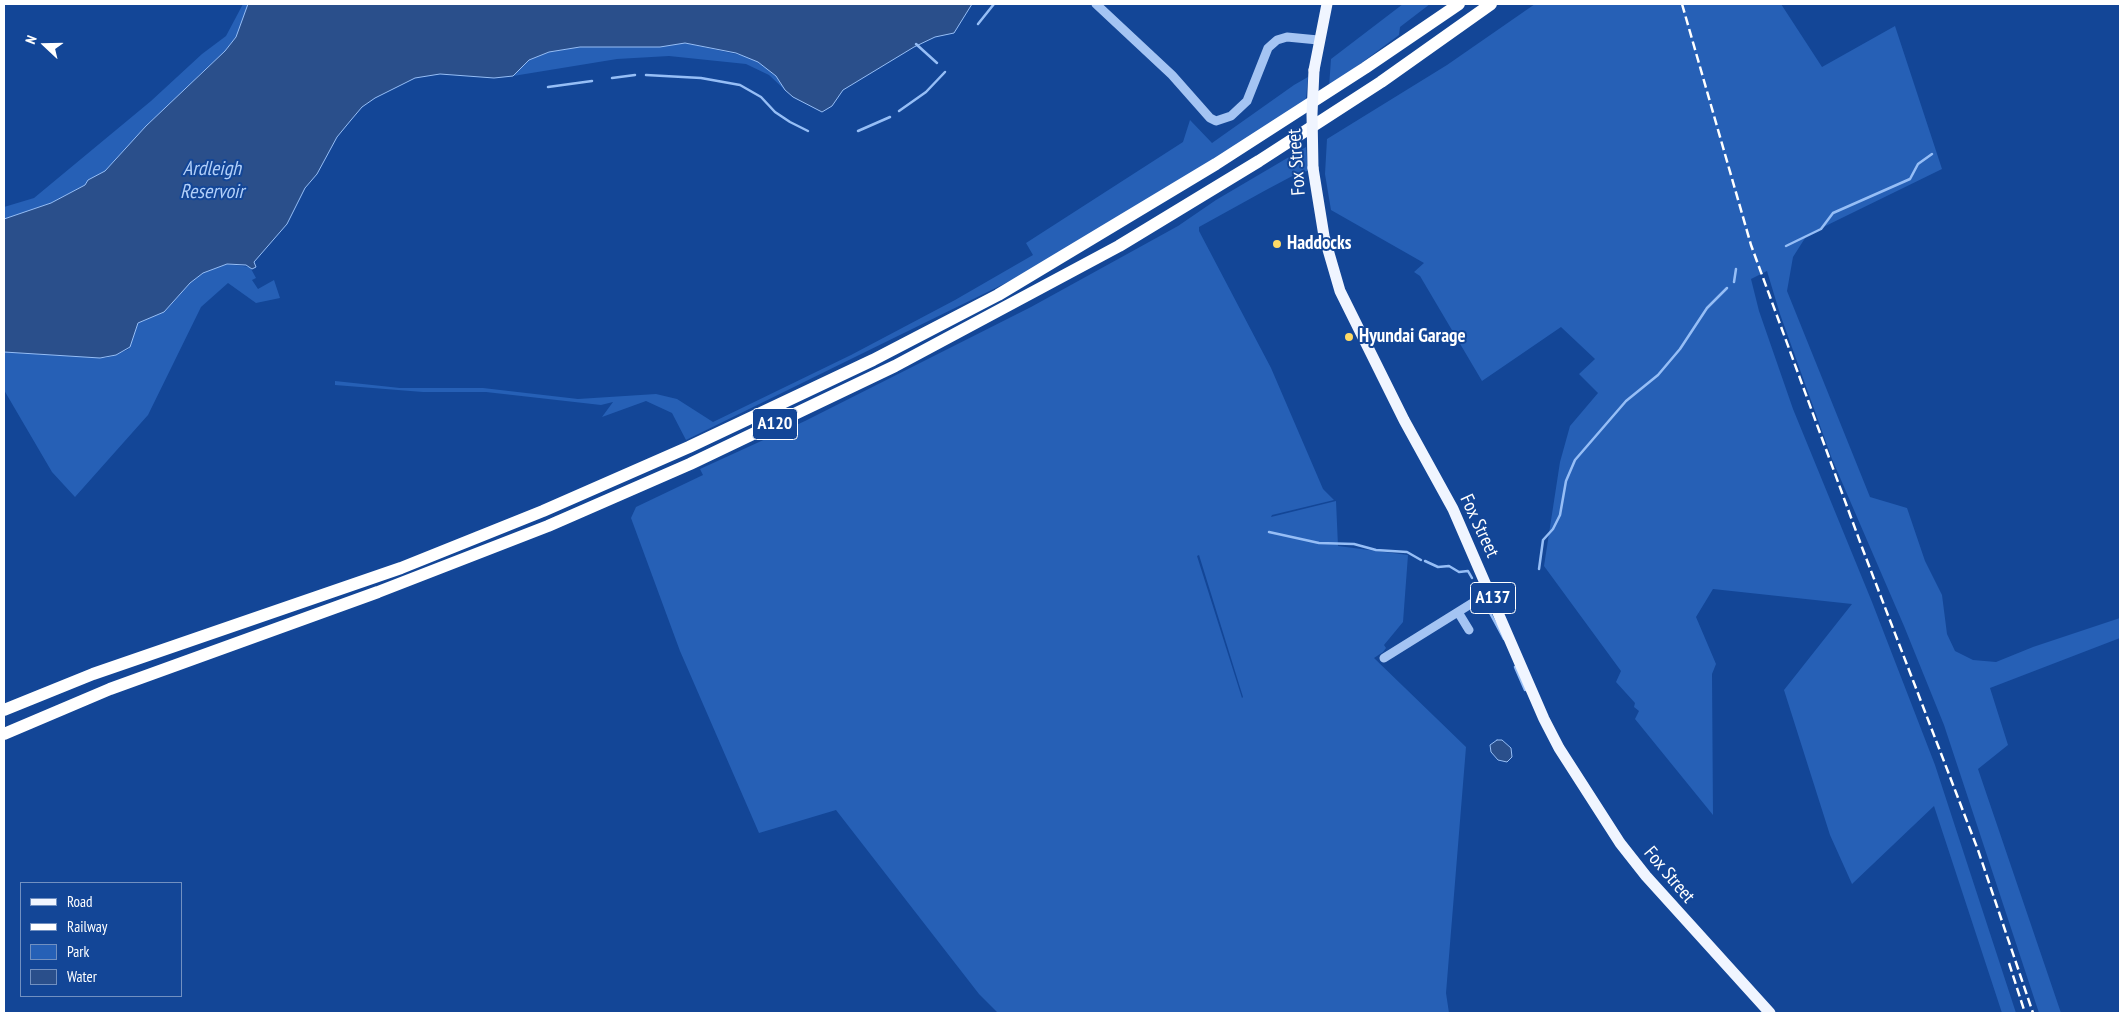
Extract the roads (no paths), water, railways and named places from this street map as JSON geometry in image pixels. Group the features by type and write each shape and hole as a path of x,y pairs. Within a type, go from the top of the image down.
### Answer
{"highway":[{"name":"A120","path":"4,710 93,674 401,568 689,447 864,364 998,295 1216,164 1366,68 1459,4"},
{"name":"A120","path":"4,734 110,689 378,592 548,526 690,464 894,366 1119,246 1259,161 1381,82 1491,4"}],"main road":[{"name":"A137","path":"1318,40 1327,4"},
{"name":"Fox Street","path":"1318,40 1314,70 1312,114 1313,168 1324,236 1340,291 1404,420 1453,509 1484,596 1551,732 1589,797 1620,843 1650,881 1770,1013"}],"street":[{"path":"1096,4 1172,75 1210,118 1216,121 1231,116 1247,101 1268,48 1276,40 1287,37 1318,40"},
{"path":"1384,658 1484,596"},
{"path":"1458,612 1469,630"}],"water":[{"name":"Ardleigh Reservoir","path":"248,4 972,4 954,33 935,37 914,47 843,90 832,106 822,112 793,97 785,90 776,76 758,62 736,53 685,43 660,47 580,47 549,52 529,60 513,76 494,78 440,74 415,78 375,98 362,107 351,120 337,137 317,174 305,188 287,224 254,262 256,267 252,269 246,265 227,264 203,273 190,283 164,312 138,323 130,347 116,355 100,358 4,352 4,219 51,203 85,185 88,180 105,171 146,126 225,51 236,37"},
{"path":"1497,740 1502,740 1511,748 1512,757 1507,762 1498,760 1491,752 1490,745"}],"waterway":[{"path":"978,24 994,4"},
{"path":"916,44 937,63"},
{"path":"899,111 926,92 945,72"},
{"path":"612,78 635,75"},
{"path":"646,75 701,78 740,85 761,97 775,112 808,131"},
{"path":"548,87 592,81"},
{"path":"858,131 890,117"},
{"path":"1786,246 1821,229 1833,213 1910,179 1918,164 1932,154"},
{"path":"1734,282 1736,269"},
{"path":"1539,569 1543,540 1553,529 1560,515 1566,481 1575,460 1626,401 1658,375 1680,349 1707,308 1727,288"},
{"path":"1269,532 1319,543 1354,544 1376,550 1407,552 1421,560"},
{"path":"1425,561 1438,567 1449,566 1459,572 1468,571 1472,578"},
{"path":"1483,600 1504,639"},
{"path":"1515,667 1525,690"}],"railway":[{"path":"1682,4 1751,245 1863,550 1978,850 2033,1013"},
{"path":"2009,963 2025,1013"}],"place":[{"name":"Haddocks","path":"1277,244"},
{"name":"Hyundai Garage","path":"1349,337"}]}
